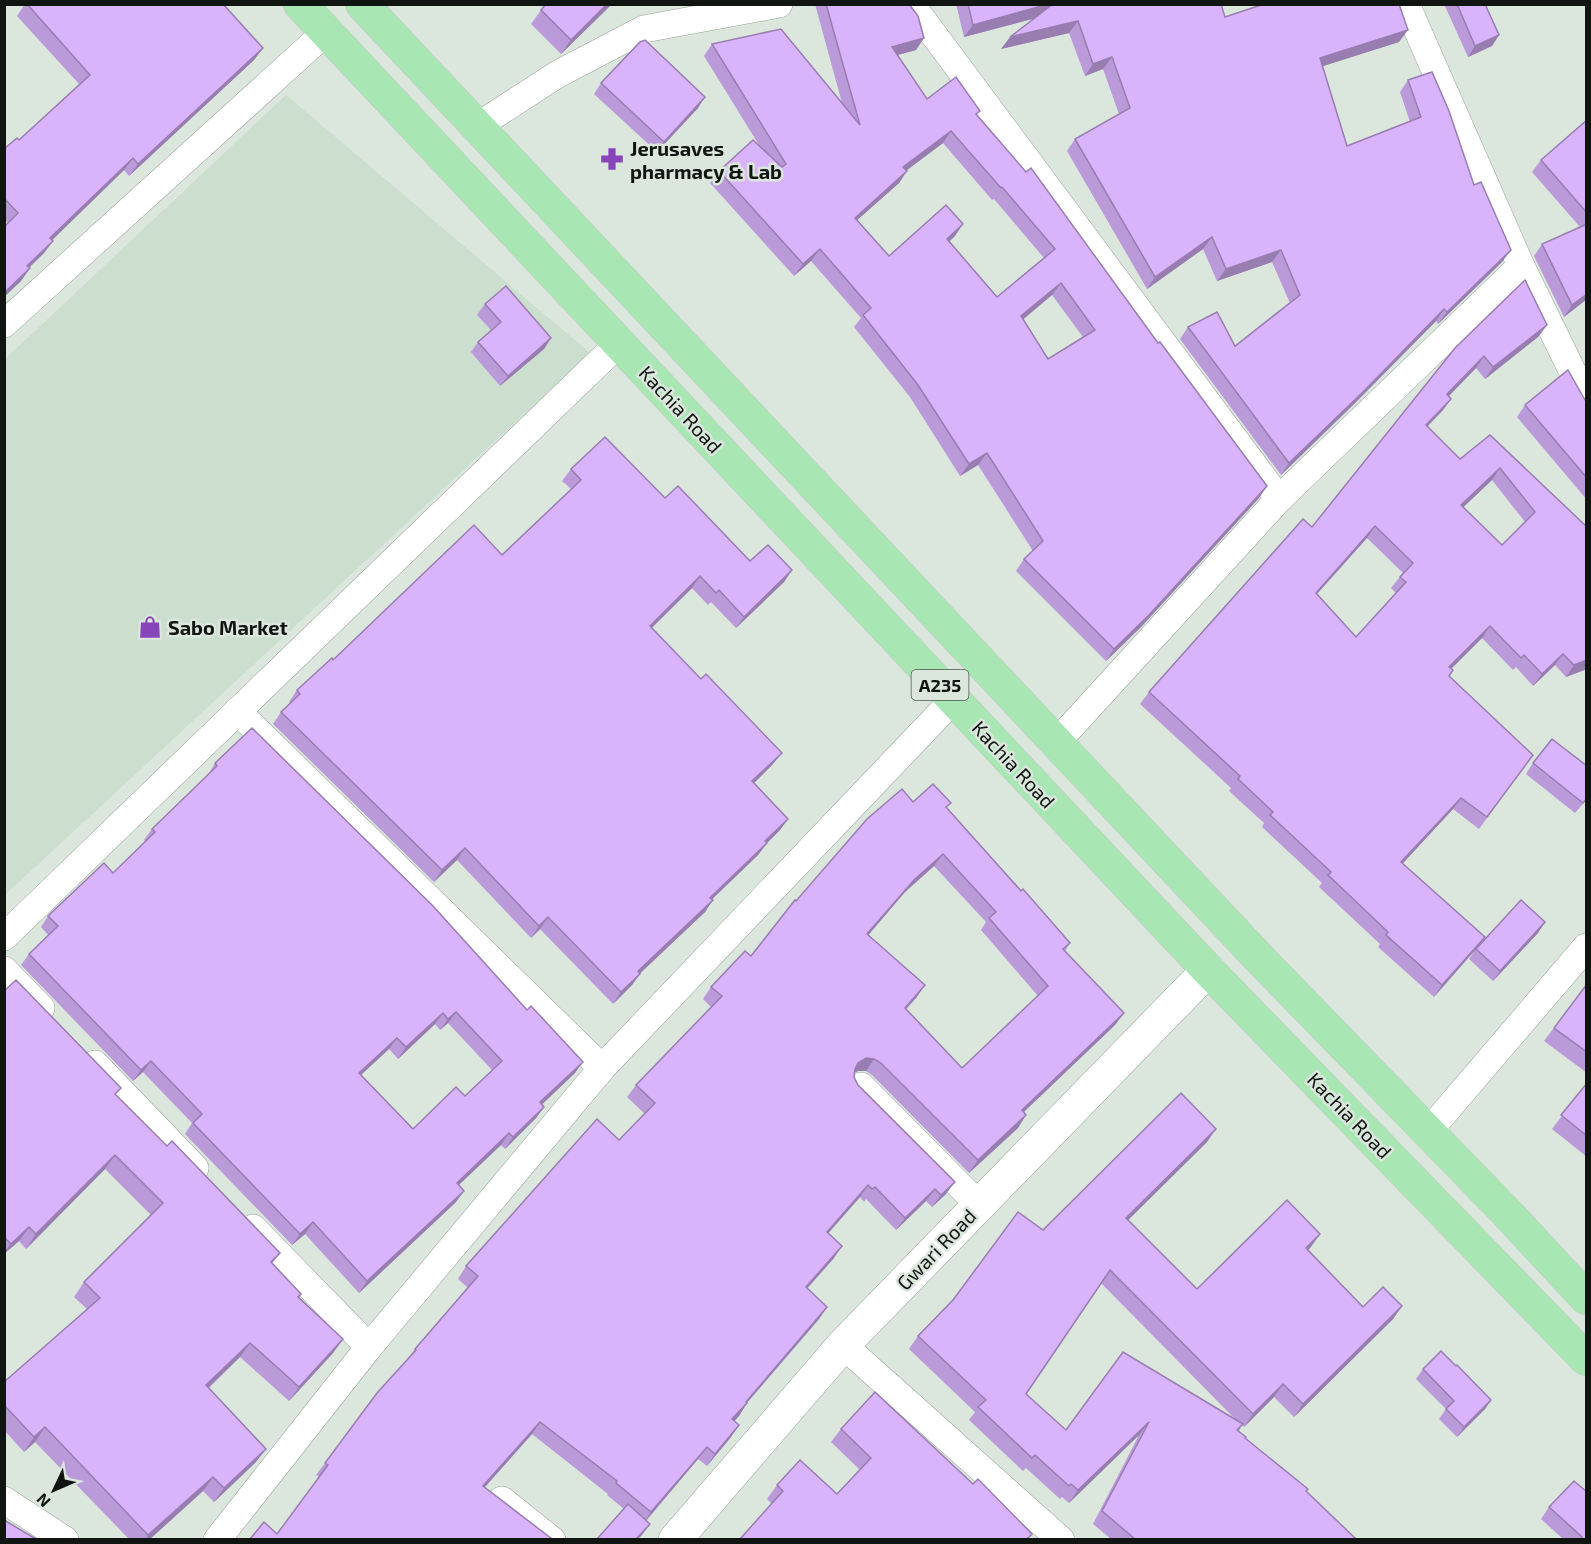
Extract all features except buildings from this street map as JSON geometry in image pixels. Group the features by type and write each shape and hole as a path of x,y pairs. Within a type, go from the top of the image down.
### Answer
{"highway":[{"name":"Kachia Road","path":"300,4 1208,970 1587,1359"},
{"name":"A235","path":"362,4 1257,956 1587,1298"}],"street":[{"path":"476,127 558,74 644,29 778,4"},
{"path":"911,4 1279,499"},
{"path":"1406,4 1521,266 1587,399"},
{"path":"4,324 326,32"},
{"path":"1056,743 1279,499 1521,266"},
{"path":"4,937 619,343"},
{"path":"217,1539 369,1347 602,1068 954,699"},
{"path":"237,711 602,1068"},
{"path":"1428,1132 1587,947"},
{"path":"4,970 54,1022"},
{"name":"Gwari Road","path":"675,1539 843,1345 1208,970"},
{"path":"79,1048 212,1185"},
{"path":"861,1086 979,1205"},
{"path":"237,1210 369,1347"},
{"path":"843,1345 1061,1539"},
{"path":"4,1500 65,1539"},
{"path":"502,1500 552,1539"}],"shaded area":[{"name":"Sabo Market","path":"286,95 590,353 5,895 5,359"}],"place":[{"name":"Jerusaves pharmacy & Lab","path":"612,159"},
{"name":"Sabo Market","path":"150,627"}]}
